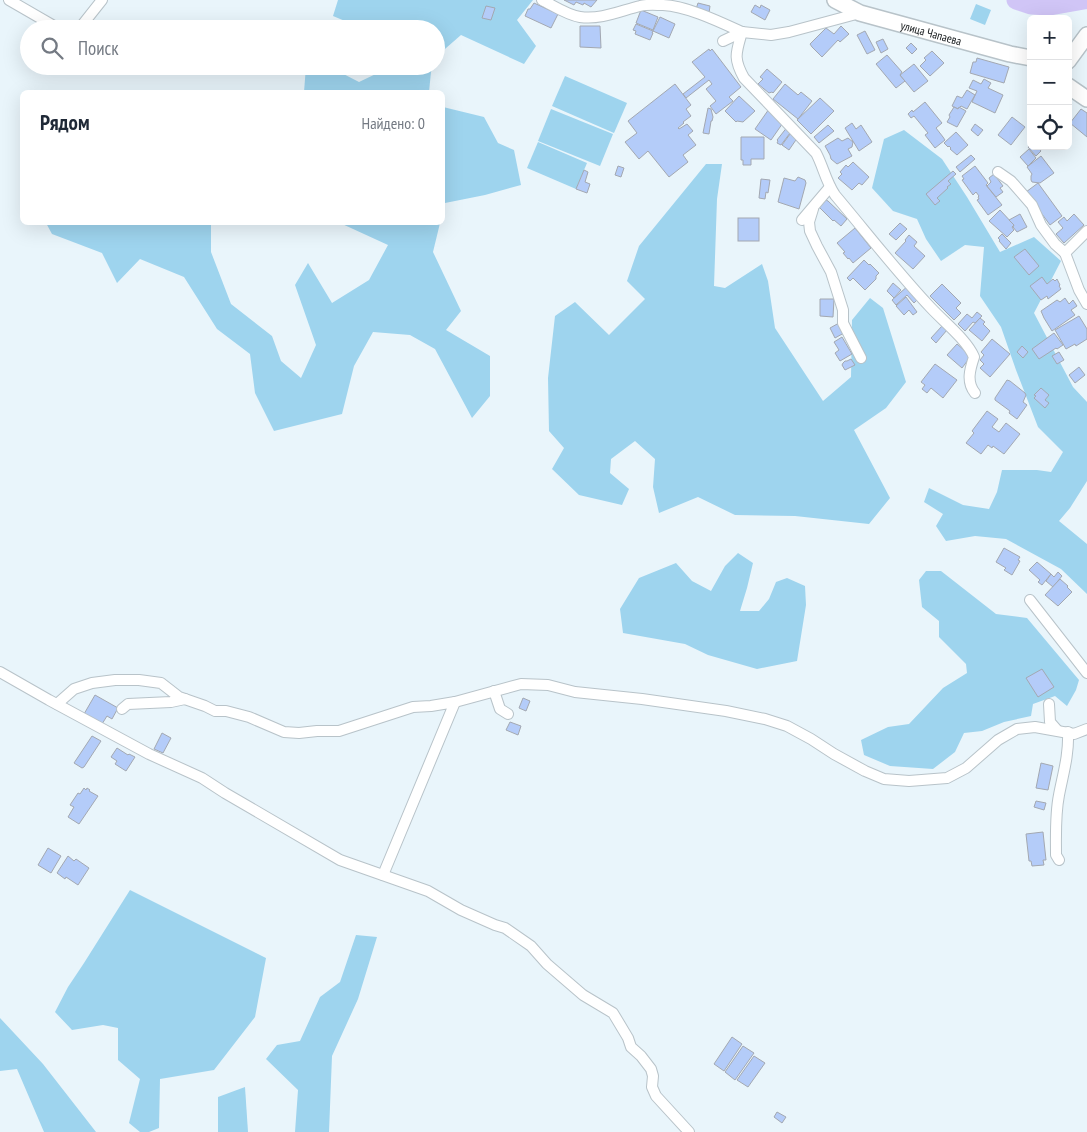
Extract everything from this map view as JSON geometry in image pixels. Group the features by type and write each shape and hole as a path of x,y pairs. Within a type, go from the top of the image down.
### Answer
{"street":[{"path":"9,0 44,20"},
{"path":"87,20 102,0"},
{"path":"542,0 568,13 580,17 594,18 642,6 665,5 700,14 742,32 771,34 788,32 860,12"},
{"path":"622,12 624,0"},
{"name":"улица Чапаева","path":"835,0 860,12 1027,57"},
{"path":"723,41 742,32"},
{"path":"742,32 736,54 738,66 744,78 816,153 834,195 890,263 931,309 969,347 974,357 970,372 970,382 975,393"},
{"path":"1069,60 1087,35"},
{"path":"1072,89 1087,99"},
{"path":"998,172 1011,181 1032,206 1041,225 1055,244 1065,253 1078,290 1087,304"},
{"path":"802,220 830,187"},
{"path":"813,208 809,222 810,231 831,272 843,310 843,323 860,358"},
{"path":"1065,253 1087,231"},
{"path":"1030,600 1087,673"},
{"path":"0,672 149,754 202,778 225,794 340,860 428,891 461,910 505,928 531,946 547,964 583,995 613,1013 628,1038 631,1047 651,1069 653,1076 652,1088 656,1096 689,1132"},
{"path":"56,704 74,689 92,683 115,680 139,680 161,683 179,697 215,711 226,711 249,717 284,732 299,733 339,731 413,707 455,702 521,684 548,685 575,692 702,707 765,719 787,726 811,738 865,771 884,779 909,780 948,778 966,768 998,740 1017,729 1035,727 1074,734 1087,729"},
{"path":"494,691 500,708 508,714"},
{"path":"122,709 128,704 171,702 185,699"},
{"path":"383,875 455,702"},
{"path":"1049,704 1050,722 1057,730"},
{"path":"1059,860 1056,855 1055,820 1069,745 1068,732"}],"shaded area":[{"path":"338,0 533,0 517,20 536,46 524,64 461,35 445,49 445,20 343,20 333,16"},
{"path":"976,4 991,10 985,25 970,19"},
{"path":"305,75 345,75 359,82 374,75 431,75 429,90 304,90"},
{"path":"565,76 627,103 614,133 552,106"},
{"path":"445,107 484,117 498,143 514,150 521,185 445,203"},
{"path":"551,109 613,134 600,166 538,141"},
{"path":"904,130 942,159 1000,252 1034,237 1061,261 1034,313 1073,387 1087,402 1087,481 1070,508 1059,521 1087,544 1087,594 1061,569 1006,539 975,536 946,541 936,526 943,514 924,502 929,488 963,505 989,509 997,492 1002,470 1051,472 1063,452 1038,427 1001,327 980,296 984,247 965,245 941,261 926,239 917,219 893,211 872,188 884,139"},
{"path":"538,142 587,163 576,189 527,168"},
{"path":"706,164 722,164 717,199 714,286 725,288 762,264 768,281 775,328 823,401 851,377 852,320 870,298 883,308 906,382 886,408 854,430 890,498 869,524 795,516 735,515 698,497 659,513 653,487 655,459 635,441 611,459 610,473 629,489 622,505 579,495 552,469 564,448 549,431 548,378 555,316 575,302 609,335 645,299 627,281 639,246"},
{"path":"47,225 211,225 211,252 231,304 272,336 281,361 301,378 316,345 295,285 308,263 332,303 369,280 388,245 344,225 440,225 433,252 461,311 446,330 490,356 490,396 472,418 435,349 410,335 373,332 354,366 342,414 274,431 255,393 250,354 217,329 184,277 140,259 117,283 102,253 52,234"},
{"path":"738,553 753,563 740,611 759,611 769,599 776,582 787,578 805,586 806,605 797,661 757,669 708,655 685,644 623,633 620,609 639,578 676,563 692,581 711,591 725,566"},
{"path":"926,571 941,571 996,614 1027,618 1079,680 1067,706 1055,696 1033,704 1031,716 1004,722 982,731 964,733 955,752 933,769 890,766 864,755 861,740 888,727 909,724 943,688 967,673 966,664 939,637 939,621 922,607 919,580"},
{"path":"130,890 266,958 255,1017 214,1070 160,1079 159,1128 149,1132 140,1132 129,1123 140,1079 118,1060 118,1028 103,1025 72,1030 55,1012 68,987"},
{"path":"356,935 377,937 358,999 332,1056 329,1132 295,1132 298,1090 266,1059 277,1045 300,1041 320,997 340,982"},
{"path":"0,1018 43,1064 96,1132 44,1132 17,1069 0,1071"},
{"path":"245,1087 248,1132 218,1132 218,1097"}],"building":[{"path":"564,0 597,0 591,7 584,3 583,5 576,2 574,5"},
{"path":"534,3 558,14 551,28 525,16 528,9"},
{"path":"698,3 710,6 709,13 696,9"},
{"path":"755,5 760,8 761,5 770,10 765,20 751,12"},
{"path":"486,6 495,8 491,20 482,18"},
{"path":"641,10 658,17 653,30 636,23"},
{"path":"660,17 675,24 669,38 653,31"},
{"path":"636,24 653,31 650,40 635,34 636,31 633,30"},
{"path":"580,26 600,26 601,48 580,47"},
{"path":"841,26 849,34 840,42 838,40 822,57 810,44 826,28 834,34"},
{"path":"865,31 875,50 867,54 857,35"},
{"path":"883,39 888,49 881,53 876,42"},
{"path":"911,43 917,49 912,54 906,48"},
{"path":"709,49 710,51 712,49 741,87 729,97 733,101 716,114 710,106 716,101 706,89 712,84 709,80 686,98 683,94 705,77 692,62"},
{"path":"932,51 944,63 930,76 920,66 926,60 924,58"},
{"path":"887,55 902,72 900,75 905,81 896,88 876,64"},
{"path":"977,58 1009,67 1004,83 970,73 973,62 976,62"},
{"path":"914,64 928,81 914,92 900,75"},
{"path":"767,69 782,82 773,93 769,93 758,84 763,79 760,77"},
{"path":"984,79 991,83 988,88 1003,95 995,113 972,102 977,91 969,88 973,80 981,84"},
{"path":"675,84 691,105 686,109 691,116 678,128 687,124 693,131 688,135 696,145 683,155 688,162 669,177 648,151 639,159 625,142 637,133 628,121"},
{"path":"785,84 798,95 801,92 812,101 798,119 773,99"},
{"path":"967,90 975,95 967,109 961,106 958,109 952,106 957,96 962,98"},
{"path":"739,96 755,111 743,122 736,122 725,111"},
{"path":"820,98 834,111 811,134 797,120"},
{"path":"925,102 942,123 936,128 945,140 935,148 925,135 928,133 914,116 911,118 908,114"},
{"path":"954,107 958,109 959,107 966,111 957,127 947,122"},
{"path":"708,108 711,109 713,117 709,134 703,133"},
{"path":"769,109 785,120 771,140 755,129"},
{"path":"1081,109 1087,113 1087,137 1072,125 1072,120"},
{"path":"1012,117 1025,127 1011,145 998,135"},
{"path":"852,123 856,129 861,125 872,142 859,151 845,128"},
{"path":"975,124 983,130 978,136 971,130"},
{"path":"828,125 834,131 819,143 814,137"},
{"path":"788,126 793,129 781,145 777,143 777,140"},
{"path":"793,130 800,134 789,150 782,145"},
{"path":"956,132 968,145 957,155 944,143"},
{"path":"741,137 764,137 764,159 751,159 751,165 743,165 743,160 741,160"},
{"path":"838,138 842,141 848,138 853,142 852,147 848,149 852,156 837,164 831,159 825,146"},
{"path":"1030,150 1036,158 1028,166 1020,157"},
{"path":"1031,150 1040,150 1036,156"},
{"path":"971,155 975,159 960,172 956,167"},
{"path":"1041,156 1054,173 1040,183 1032,182 1032,174 1027,167"},
{"path":"853,162 869,177 862,185 859,183 852,190 838,178 846,165 848,167"},
{"path":"618,166 624,168 621,177 615,175"},
{"path":"975,166 988,183 986,185 1002,205 988,215 977,200 979,196 976,192 973,195 962,180 964,179 962,176"},
{"path":"584,170 588,172 585,182 590,184 587,193 576,189"},
{"path":"953,171 956,174 948,181 951,184 937,198 940,201 935,205 926,194"},
{"path":"994,174 1003,186 1000,188 1003,192 996,197 987,186 991,182 989,178"},
{"path":"798,177 805,180 806,183 799,209 778,202 784,178 795,181"},
{"path":"761,179 770,180 765,199 759,198"},
{"path":"1038,183 1062,216 1050,225 1026,192"},
{"path":"826,200 847,219 841,226 819,207"},
{"path":"1000,210 1014,225 1012,227 1014,230 1007,237 989,221"},
{"path":"1020,214 1027,227 1017,232 1009,220"},
{"path":"1074,214 1084,225 1064,243 1056,234 1063,228 1058,222 1064,217 1067,221"},
{"path":"738,218 759,218 759,241 738,241"},
{"path":"900,223 907,229 896,240 889,234"},
{"path":"855,228 871,248 853,263 843,253 845,252 837,243"},
{"path":"1002,234 1011,243 1006,249 998,238"},
{"path":"909,235 917,242 914,246 925,256 913,269 895,253"},
{"path":"1025,249 1039,266 1029,275 1014,257"},
{"path":"864,260 879,273 865,290 853,278 850,281 847,278"},
{"path":"1042,277 1047,284 1053,279 1055,281 1057,279 1061,289 1048,299 1047,296 1041,300 1030,286"},
{"path":"893,283 901,290 894,298 887,291"},
{"path":"942,284 961,303 956,308 961,313 954,320 930,296"},
{"path":"909,285 920,297 914,303 907,295 896,305 892,300"},
{"path":"906,297 917,312 913,315 909,310 904,315 896,306"},
{"path":"1065,298 1069,304 1073,300 1077,306 1071,310 1075,315 1052,331 1041,311 1057,300 1060,302"},
{"path":"820,299 834,299 833,317 820,316"},
{"path":"977,312 982,316 965,331 958,324 967,314 972,318"},
{"path":"1079,316 1087,329 1087,339 1076,346 1075,344 1066,349 1055,330"},
{"path":"980,318 985,322 983,324 990,331 982,341 969,330"},
{"path":"839,323 844,333 835,338 830,328"},
{"path":"942,326 947,330 936,343 931,338"},
{"path":"1054,333 1063,345 1039,359 1032,349"},
{"path":"842,337 852,354 840,361 835,353 839,350 834,342"},
{"path":"992,339 1010,354 990,377 980,368 984,364 980,360 984,355 981,352"},
{"path":"957,344 971,356 962,368 947,355"},
{"path":"1022,346 1028,352 1023,358 1017,352"},
{"path":"1059,352 1064,360 1057,364 1052,356"},
{"path":"851,359 855,365 845,370 842,365 843,363"},
{"path":"935,364 957,380 943,398 931,388 927,393 922,389 925,385 921,382"},
{"path":"1079,367 1085,375 1075,383 1069,375"},
{"path":"1007,380 1026,395 1023,402 1027,405 1017,419 995,400"},
{"path":"1041,388 1049,395 1045,400 1049,403 1045,408 1034,398 1036,396 1034,395"},
{"path":"987,411 998,419 992,427 999,432 1006,423 1020,434 1004,454 993,446 992,448 988,445 981,454 966,443 974,433 972,431"},
{"path":"1004,548 1020,557 1018,560 1020,561 1012,575 1004,570 1006,568 996,562"},
{"path":"1037,562 1051,574 1042,585 1038,582 1040,580 1029,570"},
{"path":"1058,572 1062,576 1053,587 1046,581 1051,574 1054,577"},
{"path":"1060,579 1072,592 1058,606 1045,595"},
{"path":"1042,669 1054,687 1038,697 1026,678"},
{"path":"95,695 118,708 112,719 107,716 102,724 84,714"},
{"path":"523,698 530,701 526,711 519,708"},
{"path":"510,722 521,726 518,735 506,730"},
{"path":"162,733 171,738 163,753 154,749"},
{"path":"92,736 101,741 82,768 74,763"},
{"path":"117,748 135,757 126,771 115,764 117,761 111,757"},
{"path":"1041,763 1053,766 1048,790 1036,788"},
{"path":"84,788 98,796 79,824 68,817 74,807 70,805"},
{"path":"1036,801 1046,803 1044,810 1034,807"},
{"path":"1043,832 1046,860 1043,860 1044,865 1032,866 1031,861 1029,861 1026,834"},
{"path":"48,848 61,856 51,873 38,865"},
{"path":"68,856 89,868 78,885 57,873"},
{"path":"732,1037 742,1044 724,1071 714,1064"},
{"path":"743,1046 754,1053 735,1080 725,1072"},
{"path":"754,1056 765,1063 748,1087 737,1080"},
{"path":"777,1112 786,1117 782,1123 774,1117"}],"waterway":[{"path":"1016,0 1031,5 1050,6 1084,0"}]}
